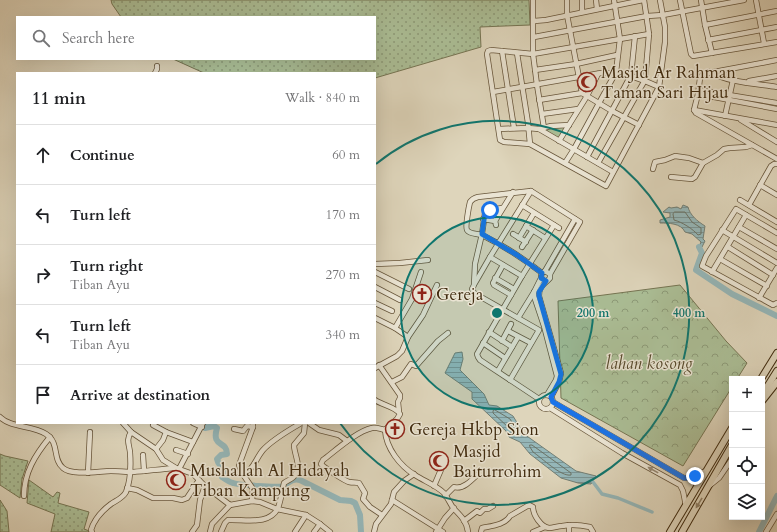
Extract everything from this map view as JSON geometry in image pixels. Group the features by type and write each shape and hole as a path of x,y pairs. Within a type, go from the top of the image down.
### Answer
{"highway":[{"path":"763,376 777,353"},
{"path":"765,390 777,371"},
{"path":"765,397 777,382"},
{"path":"670,532 729,433"},
{"path":"682,532 730,448"}],"street":[{"path":"534,0 533,54 542,114 541,129"},
{"path":"567,0 569,31 582,93"},
{"path":"582,0 582,12"},
{"path":"596,0 597,9"},
{"path":"565,163 616,72 620,39 614,0"},
{"path":"534,21 546,20 615,6 630,1 643,0 649,34 645,80 625,118 598,163"},
{"path":"649,34 533,54 491,50 487,52 500,140 502,142 530,144 606,186 659,87 665,27 660,0"},
{"path":"680,0 691,54 695,56 764,43 777,42"},
{"path":"534,37 663,14 702,4 728,0"},
{"path":"702,4 744,0"},
{"path":"756,0 764,43"},
{"path":"702,4 708,40 712,53"},
{"path":"705,25 777,12"},
{"path":"708,40 777,27"},
{"path":"587,157 631,76 635,36"},
{"path":"502,52 514,128"},
{"path":"517,53 530,144"},
{"path":"535,70 576,64 617,55"},
{"path":"694,110 702,75 710,72 777,60"},
{"path":"156,72 157,66"},
{"path":"494,92 616,72 645,80 659,87"},
{"path":"710,72 717,76 733,80 777,87"},
{"path":"559,141 587,96 598,74"},
{"path":"746,82 777,76"},
{"path":"725,116 733,80"},
{"path":"699,92 777,103"},
{"path":"540,100 582,93 639,125"},
{"path":"729,97 777,109"},
{"path":"542,114 578,109"},
{"path":"694,110 777,125"},
{"path":"694,110 696,113 777,159"},
{"path":"737,118 777,142"},
{"path":"499,129 541,129 551,126 569,125"},
{"path":"541,129 613,172"},
{"path":"671,177 692,179 695,177 703,163 727,148 741,148 752,145"},
{"path":"653,169 654,162 675,156 689,158 703,163"},
{"path":"749,205 771,166 777,164"},
{"path":"760,185 777,194"},
{"path":"474,285 531,191"},
{"path":"544,274 580,222 531,191 478,197 471,202 466,228 470,232 482,234 550,278 546,281 539,292 539,296 561,374 559,382 549,396"},
{"path":"483,219 496,223 502,208 513,192"},
{"path":"740,200 777,222"},
{"path":"522,205 559,228"},
{"path":"502,208 486,211 483,219 482,234 475,264 474,285 472,289 473,292 539,330"},
{"path":"777,233 737,209 722,230 702,264 703,267 759,298 773,305 777,303"},
{"path":"519,238 534,213"},
{"path":"712,272 746,215"},
{"path":"518,318 575,219"},
{"path":"554,225 489,332 477,354 478,357 539,399 540,407 545,409 550,408 622,453 682,487 686,506"},
{"path":"526,226 545,238"},
{"path":"739,227 777,249"},
{"path":"522,247 533,230"},
{"path":"722,230 733,238 777,263"},
{"path":"513,234 526,242"},
{"path":"728,247 773,275"},
{"path":"490,257 522,276"},
{"path":"720,259 766,286"},
{"path":"376,264 428,260"},
{"path":"503,265 495,278 493,285 511,295"},
{"path":"759,298 777,268"},
{"path":"376,272 409,289"},
{"path":"395,328 412,299 421,272"},
{"path":"544,274 546,281"},
{"path":"495,278 514,290"},
{"path":"384,430 397,419 400,414 398,402 401,396 392,382 377,367 400,353 408,337 423,315 437,286"},
{"path":"376,288 400,300"},
{"path":"534,292 557,376 549,396"},
{"path":"376,303 392,311"},
{"path":"376,318 395,328 408,337"},
{"path":"502,340 512,324"},
{"path":"510,380 539,330 544,326"},
{"path":"508,331 531,344"},
{"path":"489,332 512,347"},
{"path":"392,382 402,376 411,364 416,366 438,341 448,333"},
{"path":"498,371 518,337"},
{"path":"483,344 505,358"},
{"path":"539,399 543,396 549,396"},
{"path":"549,396 553,402 686,479 706,471"},
{"path":"376,400 396,409 399,412"},
{"path":"550,408 553,402"},
{"path":"0,417 12,424 26,426 42,431 50,437 54,445 58,463 67,471 131,472 177,469"},
{"path":"124,424 131,432 156,449 163,460 177,469 192,474 230,505"},
{"path":"151,430 153,424 166,432 193,442"},
{"path":"244,475 252,468 262,451 280,436 299,424"},
{"path":"221,532 228,520 266,520 277,509 284,485 294,477 297,471 294,448 295,443 304,433 304,424"},
{"path":"310,424 319,430 339,435 347,441"},
{"path":"177,469 188,454 202,425"},
{"path":"234,429 243,431 247,426 253,425 239,465 239,468 253,489 252,501"},
{"path":"382,515 370,507 363,499 365,493 359,483 346,481 322,466 323,460 347,441 365,430 376,428 384,430"},
{"path":"384,430 385,438 397,458 414,474 434,486 445,496 464,520 468,532"},
{"path":"88,472 90,432"},
{"path":"92,532 92,527 98,517 111,504 122,497 127,488 131,472 130,451 127,444 131,432"},
{"path":"156,449 163,440 166,432"},
{"path":"24,496 24,482 26,474 50,437"},
{"path":"176,450 188,454"},
{"path":"144,455 144,471"},
{"path":"434,486 443,464"},
{"path":"709,486 718,480 729,465"},
{"path":"374,532 376,524 389,507 394,492 404,481 414,474"},
{"path":"673,482 677,474"},
{"path":"445,496 454,487 461,487 477,475"},
{"path":"127,488 137,490 153,498 184,499 188,498 198,480"},
{"path":"192,532 197,525 200,500 205,486"},
{"path":"392,500 437,530 443,532"},
{"path":"210,532 212,524 230,505 252,501 260,502 277,509 306,515 330,532"},
{"path":"481,532 482,528 503,522 529,505 532,506 537,518 549,530 569,525 590,527 594,532"},
{"path":"464,520 477,511 480,513 484,509 488,509 493,506"},
{"path":"437,530 454,508"},
{"path":"295,532 306,515"},
{"path":"768,531 776,516"},
{"path":"314,532 320,524"},
{"path":"569,525 569,532"},
{"path":"533,532 545,527"}],"green space":[{"path":"111,0 529,0 530,25 480,27 481,47 376,78 376,72 202,72 175,60 376,60 376,16 120,16"},
{"path":"569,125 559,141 540,129"},
{"name":"lahan kosong","path":"680,285 726,341 747,363 739,376 729,376 729,392 683,466 561,398 558,301"},
{"path":"0,454 28,461 22,479 20,498 0,485"},
{"path":"29,480 53,497 57,492 60,493 58,503 89,512 84,529 92,532 51,532 55,514 27,503"},
{"path":"0,500 7,511 9,532 0,532"}],"water":[{"path":"683,205 688,207 694,218 705,226 703,239 705,241 702,247 699,247 701,242 692,234 685,232 681,227 674,224 660,223 660,220 670,217 670,213 663,212 669,207 677,207 681,209"},
{"path":"462,352 463,359 460,370 484,394 489,405 497,406 513,416 524,434 576,471 596,476 591,484 578,483 561,478 530,454 520,442 509,437 506,431 472,399 472,392 445,373 455,353"}],"waterway":[{"path":"699,247 702,253 696,270 732,294 777,316"},
{"path":"204,424 205,428 214,426 217,428 216,439 225,447 227,454 221,455 217,459 224,471 222,477 237,484 279,487 292,480 300,480 340,500 355,503 360,515 361,532"},
{"path":"593,482 602,494 618,498 652,512"},
{"path":"759,532 777,496"}],"place":[{"name":"Masjid Ar Rahman Taman Sari Hijau","path":"587,82"},
{"name":"Gereja","path":"422,294"},
{"name":"Gereja Hkbp Sion","path":"395,429"},
{"name":"Masjid Baiturrohim","path":"439,461"},
{"name":"Mushallah Al Hidayah Tiban Kampung","path":"176,480"}],"route":[{"path":"490,210 486,211 485,213 482,234 530,264 542,273 541,278 542,280 546,281 539,292 539,296 561,374 561,378 551,397 553,402 684,478 686,479 695,476"}]}
